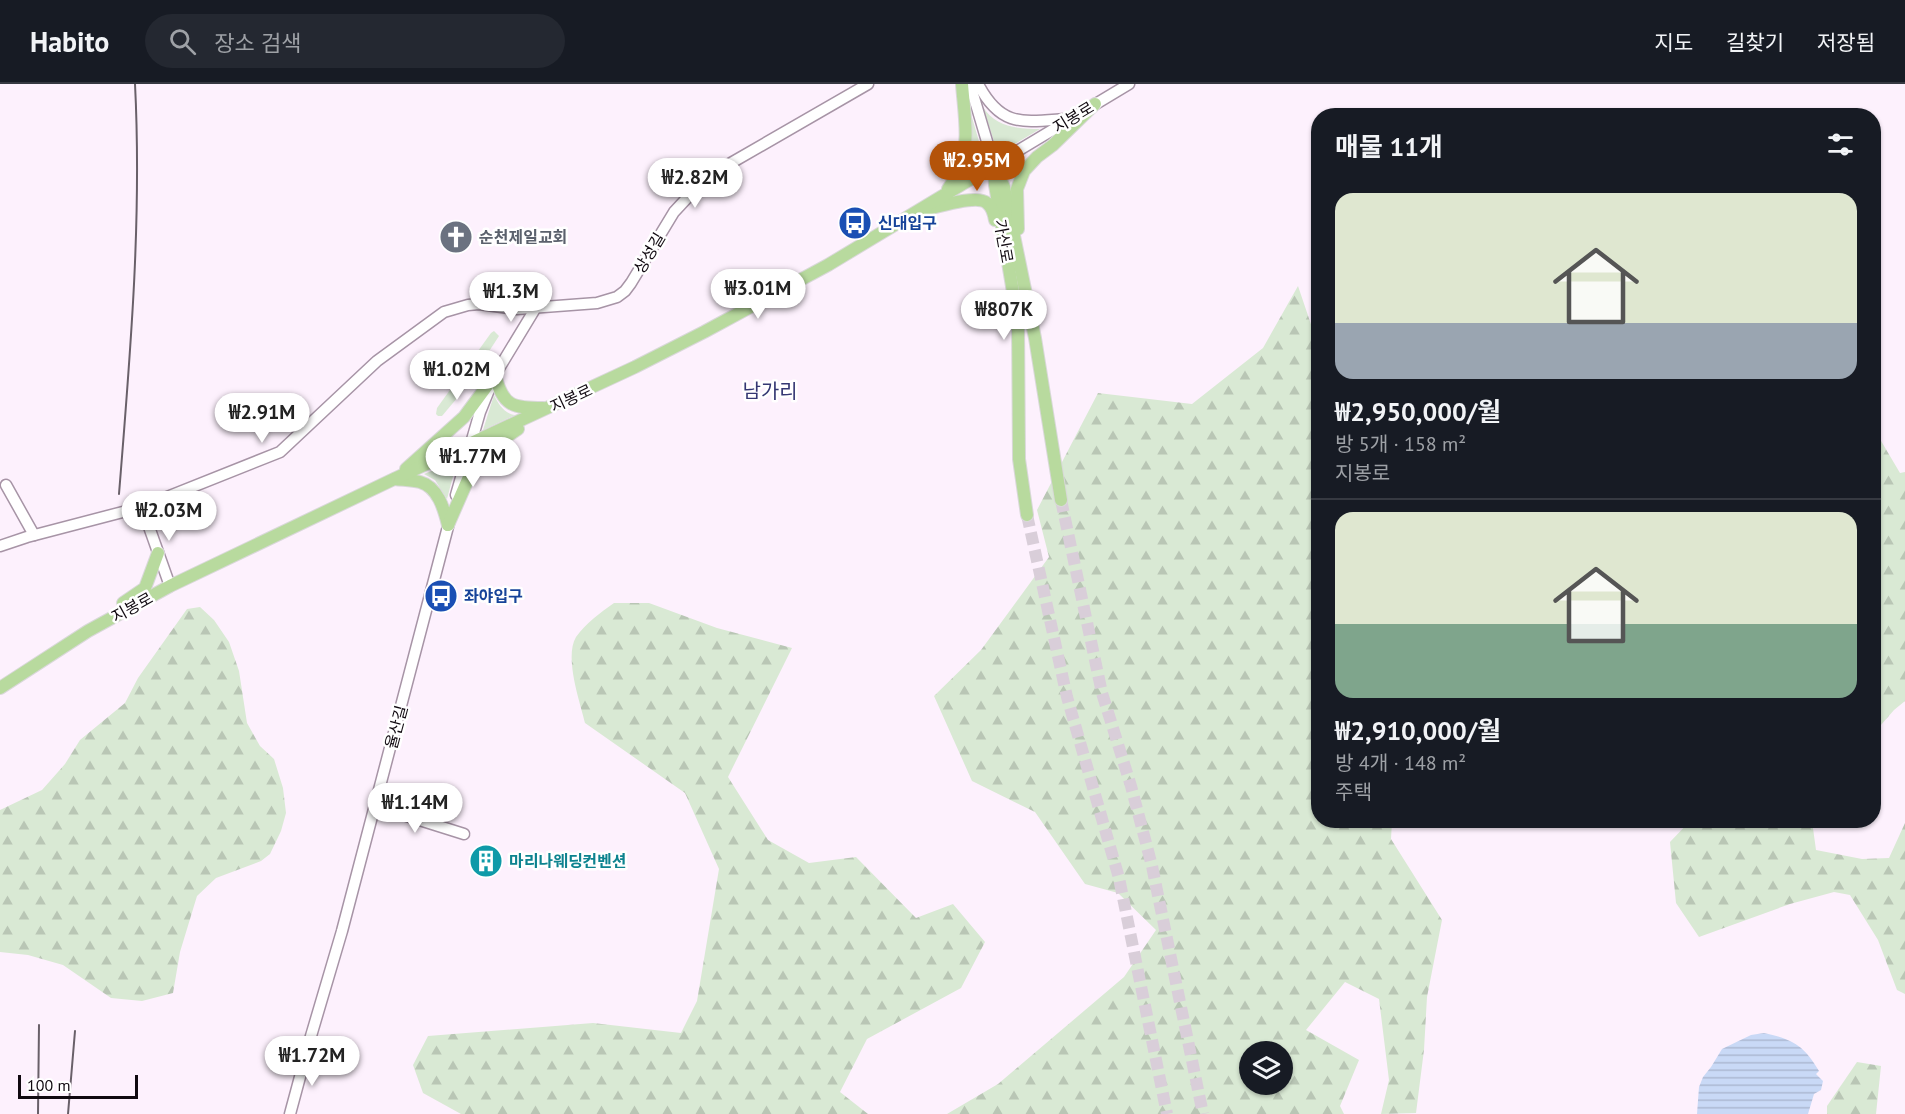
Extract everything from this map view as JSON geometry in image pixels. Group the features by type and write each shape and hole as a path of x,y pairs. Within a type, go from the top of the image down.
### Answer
{"main road":[{"path":"945,193 959,171 965,153 966,131 962,84"},
{"path":"1016,276 1017,199 1020,179 1029,164 1053,145 1095,104"},
{"name":"지봉로","path":"0,688 96,626 170,586 635,367 750,308 828,265 994,165"},
{"name":"가산로","path":"994,165 1004,188 1016,276 1019,459 1027,515"},
{"path":"914,212 968,200 986,201 993,213 1016,276"},
{"name":"가산로","path":"1016,276 1035,338 1061,500"},
{"path":"495,375 502,397 515,407 549,408"},
{"path":"394,479 464,417 495,375"},
{"path":"448,525 466,480 481,457 490,448 549,408"},
{"path":"394,479 421,482 429,486 443,506 448,525"},
{"path":"96,626 145,588 158,553"}],"street":[{"name":"상성길","path":"0,546 142,507 280,452 377,361 444,312 479,304 535,309 597,303 617,297 631,283 674,212 700,184 731,163 868,84"},
{"path":"970,84 994,165"},
{"path":"978,84 995,110 1009,118 1030,122 1070,119"},
{"name":"지봉로","path":"994,165 1129,84"},
{"name":"율산길","path":"290,1114 480,412 495,375 535,309"},
{"path":"6,485 34,535"},
{"path":"142,507 170,586"},
{"path":"375,806 464,834"}],"green space":[{"path":"983,107 994,119 1008,126 1040,129 998,154"},
{"path":"971,114 985,162 964,175 970,153"},
{"path":"1298,286 1311,324 1311,828 1392,828 1391,839 1442,920 1427,997 1424,1050 1416,1113 1381,1114 1389,1080 1379,999 1345,982 1306,1030 1359,1060 1340,1106 1344,1114 947,1114 998,1084 1124,977 1156,930 1118,893 1085,884 1035,812 972,781 934,696 981,650 1049,557 1037,510 1098,393 1192,404 1263,348"},
{"path":"494,331 499,336 463,391 442,416 438,416 437,408"},
{"path":"494,395 502,408 515,415 483,430"},
{"path":"1881,441 1900,473 1905,472 1905,701 1881,725"},
{"path":"457,461 447,499 435,480 424,474"},
{"path":"614,603 649,603 717,628 792,648 728,777 768,840 809,863 856,857 916,918 953,904 985,942 961,988 867,1039 840,1092 868,1114 461,1114 423,1093 413,1065 428,1036 593,1023 681,1033 697,1001 719,869 685,793 585,723 574,680 572,656 576,637 598,614"},
{"path":"200,607 214,620 229,642 239,671 247,723 260,746 274,759 283,788 286,813 281,831 270,854 261,861 216,878 197,896 180,952 173,993 142,1001 111,998 63,965 28,955 0,952 0,810 42,790 65,764 80,740 125,703 138,678 187,609"},
{"path":"1905,823 1905,994 1897,990 1878,940 1850,895 1834,892 1790,904 1699,937 1676,903 1670,842 1683,828 1813,828 1816,850 1862,859 1889,858"},
{"path":"1857,1062 1881,1066 1876,1114 1827,1114 1827,1106"}],"water":[{"path":"1764,1033 1796,1044 1808,1055 1819,1071 1816,1074 1823,1081 1821,1090 1814,1094 1808,1114 1697,1114 1699,1087 1722,1049 1751,1035"}],"tunnel":[{"path":"1061,500 1102,693 1131,786 1152,866 1203,1114"},
{"path":"1027,515 1067,697 1119,878 1167,1114"}],"railway":[{"path":"119,494 136,238 135,84"},
{"path":"38,1114 39,1025"},
{"path":"68,1114 75,1031"}],"place":[{"name":"신대입구","path":"855,223"},
{"name":"순천제일교회","path":"456,237"},
{"name":"좌야입구","path":"441,596"},
{"name":"마리나웨딩컨벤션","path":"486,861"}],"district":[{"name":"남가리","path":"770,391"}]}
